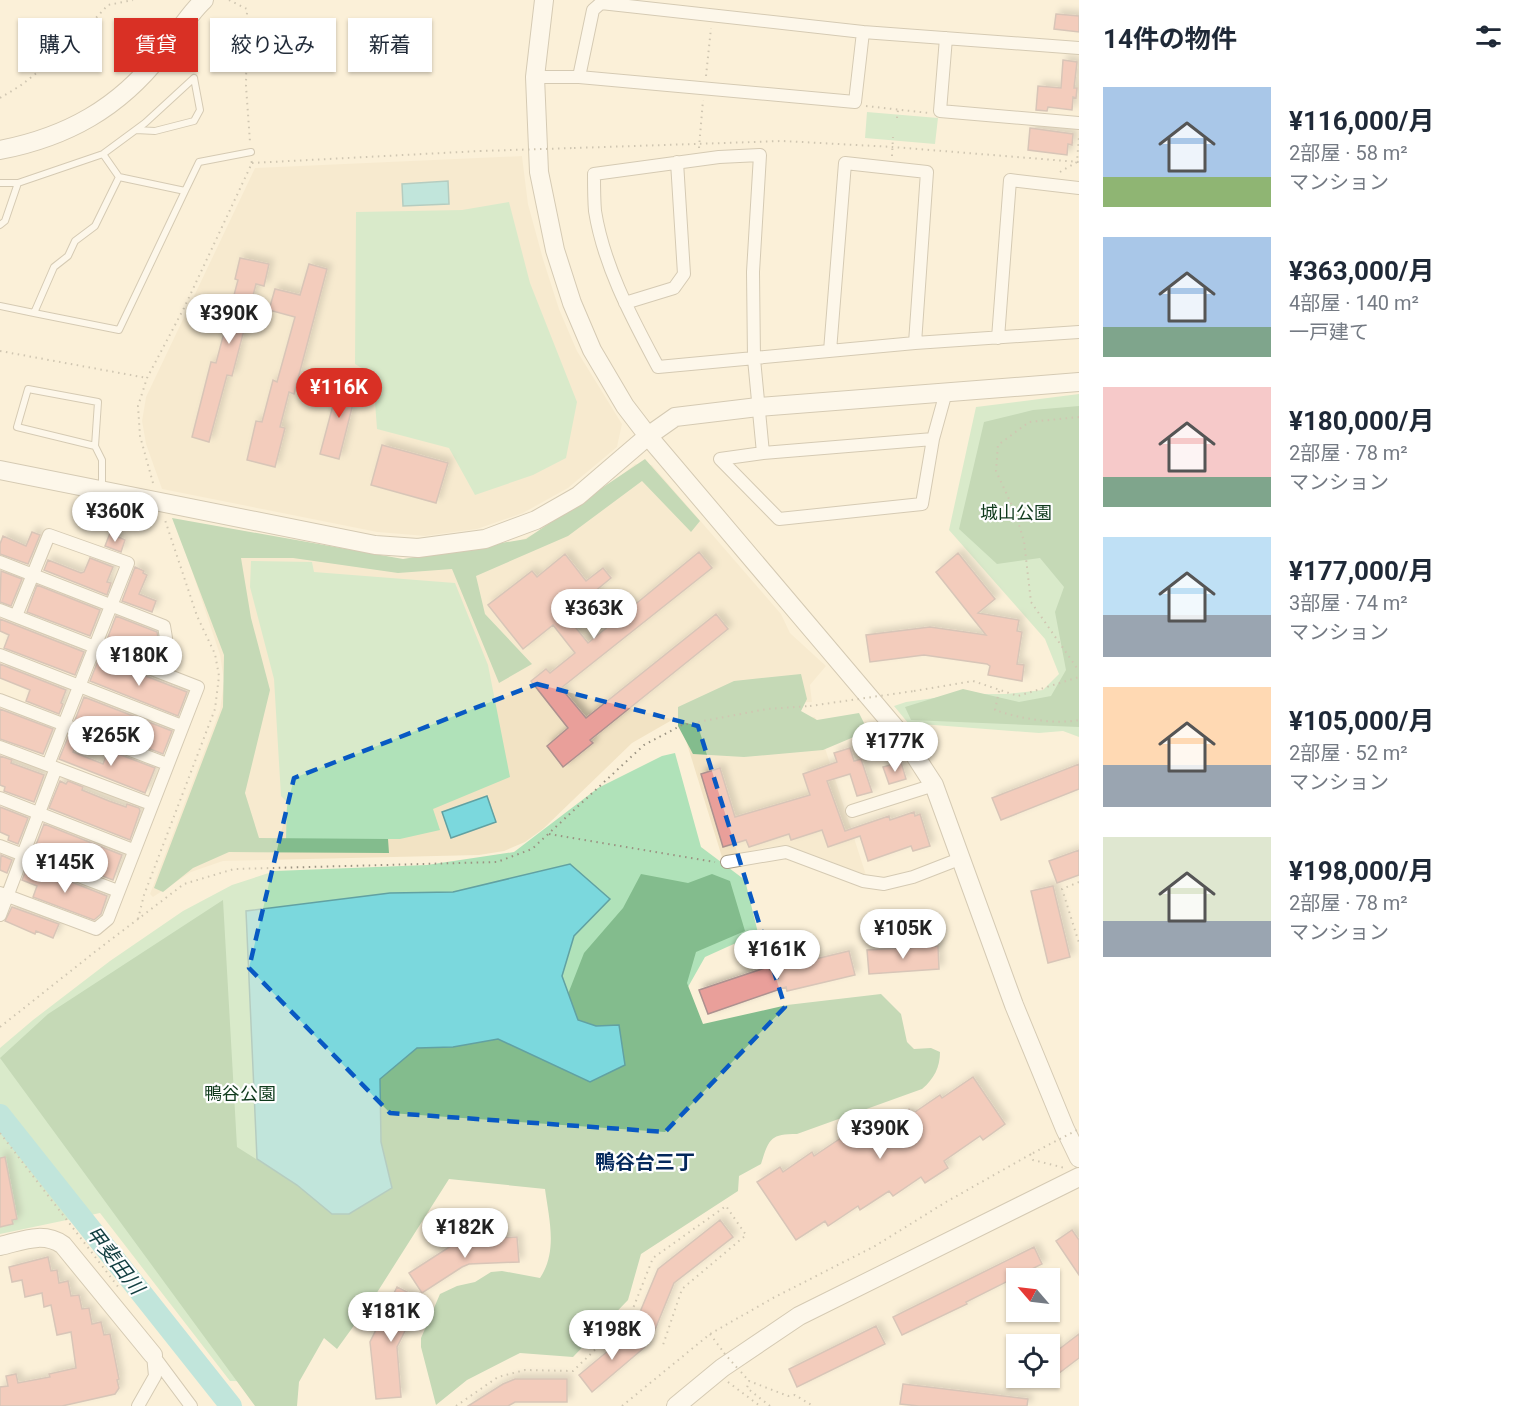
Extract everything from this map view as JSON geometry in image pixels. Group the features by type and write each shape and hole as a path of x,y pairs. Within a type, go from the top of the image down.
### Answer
{"street":[{"path":"0,150 53,136 83,123 114,102 140,79 191,12 204,0"},
{"path":"544,0 535,77 539,172 555,250 572,303 592,350 624,406 903,737 934,785 1014,1005 1065,1129 1075,1168 799,1316 717,1372 676,1406"},
{"path":"579,78 592,10 601,3 863,32 1079,48"},
{"path":"535,77 579,78 855,102 863,32"},
{"path":"946,38 940,111 1079,123"},
{"path":"763,453 754,359 753,272 760,155 719,157 594,174 595,211 606,254 625,303 658,367 754,359 915,343 1079,332"},
{"path":"625,303 674,288 684,274 677,162"},
{"path":"830,351 845,163 927,172 915,343"},
{"path":"998,338 1010,180 1079,188"},
{"path":"0,470 375,544 418,548 485,539 536,520 578,496 648,436 675,417 759,407 1079,382"},
{"path":"933,439 763,453 720,459 779,519 922,504 933,439 946,392"},
{"path":"0,915 4,895 39,813 64,724 128,563 49,535 16,616"},
{"path":"0,562 164,626 166,638 154,670"},
{"path":"0,610 198,687 108,919 96,929 4,895"},
{"path":"0,655 182,726"},
{"path":"0,700 167,764"},
{"path":"0,747 151,804"},
{"path":"852,811 934,785"},
{"path":"0,798 134,850"},
{"path":"0,846 118,891"},
{"path":"727,862 786,852 863,880 884,884 913,877 962,858"},
{"path":"0,1246 39,1237 53,1237 63,1245 153,1355 191,1406"},
{"path":"138,1406 155,1376 153,1355"}],"lane":[{"path":"0,183 18,183 104,154 145,123 194,78 200,110 194,121 155,131 136,130"},
{"path":"0,306 119,330 199,162 251,152"},
{"path":"104,154 118,177 185,191"},
{"path":"34,312 54,267 68,256 75,241 96,226 118,177"},
{"path":"0,225 5,221 18,183"},
{"path":"95,446 17,427 28,389 98,402 95,446 102,460 102,490"}],"path":[{"path":"0,98 20,86 66,50 108,5 134,0"},
{"path":"153,483 140,436 138,406 147,378 184,308 252,163 246,86 247,9 229,0"},
{"path":"855,102 862,106 898,110 933,113 940,111"},
{"path":"897,118 898,110"},
{"path":"1078,162 1079,133"},
{"path":"893,137 893,147"},
{"path":"252,163 480,151 772,141 893,147 1078,162"},
{"path":"1043,184 1078,162"},
{"path":"0,351 147,378"},
{"path":"1079,417 1029,422 998,445 996,471 1015,512 1024,541 1031,602 1079,671"},
{"path":"0,1028 184,884 234,869 497,862 532,849 644,745 682,725 767,709 810,706 973,681 1018,696 1079,677"},
{"path":"999,690 995,710 1021,717 1068,722 1079,720"},
{"path":"549,834 703,861 727,862"},
{"path":"1079,882 1062,889 1079,943"},
{"path":"622,1406 710,1334 773,1298 875,1246 946,1202 1079,1129"},
{"path":"1031,1154 1033,1160 1075,1168"},
{"path":"456,1406 498,1377 525,1370 573,1371 630,1316 653,1258 726,1206 746,1235 682,1289 663,1345"},
{"path":"710,1334 749,1381 788,1396 795,1395 813,1406"},
{"path":"717,1372 760,1406"},
{"path":"749,1381 747,1388 770,1406"}],"highlighted area":[{"path":"537,684 698,726 785,1007 665,1132 390,1113 249,968 294,778"}],"shaded area":[{"path":"522,156 528,204 559,309 577,351 622,424 617,447 568,488 523,513 477,529 425,536 377,532 162,489 146,444 142,421 146,397 255,168"},
{"path":"635,464 652,465 781,614 790,633 826,666 810,685 812,702 725,706 672,720 632,743 543,829 525,842 504,851 479,855 223,861 191,872 153,897 150,894 220,710 224,681 220,655 175,520 407,562 510,545 573,516"},
{"path":"815,717 866,875 787,846 770,847 722,857 684,734 721,724"}],"green space":[{"path":"867,112 938,118 935,144 865,138"},
{"path":"509,202 530,283 577,402 566,458 533,475 475,495 449,448 377,429 373,375 355,364 356,212 462,210"},
{"name":"城山公園","path":"1079,394 1079,737 1063,731 1039,733 908,723 894,706 906,702 962,694 1006,694 1043,690 1059,674 1045,639 949,530 976,407"},
{"name":"城山公園","path":"1079,406 1079,727 911,720 905,707 963,689 1019,702 1051,696 1066,670 1055,612 1064,587 1040,558 997,564 959,529 984,422 1033,410"},
{"path":"645,459 700,521 691,532 642,481 568,536 476,576 485,614 532,664 499,683 452,569 398,573 293,558 241,558 251,618 270,690 245,793 259,838 388,839 389,853 229,852 193,868 163,892 154,888 223,707 224,655 172,518 403,559 526,539"},
{"path":"251,561 312,562 314,572 455,583 488,665 510,777 433,809 440,830 400,839 286,839 287,802 281,796 274,679 250,587"},
{"path":"801,674 807,699 801,711 817,720 859,713 868,731 823,750 744,757 693,754 678,726 678,707 734,681"},
{"name":"鴨谷公園","path":"675,753 701,847 745,880 758,933 705,957 688,987 441,1178 291,1382 230,1381 100,1213 0,1234 0,1048 110,961 183,911 232,885 275,871 427,865 514,852 598,788 662,756"},
{"path":"641,874 688,883 712,874 730,881 745,931 696,952 687,983 703,1024 787,1005 881,994 901,1014 907,1042 914,1049 931,1048 940,1052 937,1068 933,1077 922,1089 797,1134 781,1135 772,1140 761,1164 739,1176 738,1191 641,1254 628,1300 573,1357 520,1353 467,1380 436,1405 421,1347 421,1338 440,1294 457,1286 475,1282 491,1272 502,1271 540,1278 546,1268 551,1246 545,1189 449,1179 371,1302 337,1349 324,1338 299,1382 297,1406 255,1406 0,1058 48,1014 223,900 237,1147 297,1185 332,1214 392,1188 381,1142 380,1078 417,1048 453,1047 498,1039 590,1082 619,1025 596,1026 578,1020 568,994 584,953 623,908"}],"water":[{"path":"448,181 449,204 403,206 402,184"},
{"path":"487,796 496,822 451,838 442,812"},
{"path":"570,864 610,899 574,936 562,976 578,1020 596,1026 619,1025 625,1065 590,1082 498,1039 453,1047 417,1048 380,1079 381,1142 392,1188 349,1214 332,1214 297,1185 257,1159 246,911 390,893 453,892"}],"building":[{"path":"1056,14 1079,16 1079,32 1054,29"},
{"path":"1063,60 1077,62 1074,88 1077,88 1076,98 1073,97 1072,110 1048,107 1047,111 1036,110 1038,86 1061,88"},
{"path":"1030,128 1073,134 1072,145 1068,144 1067,155 1028,150"},
{"path":"240,258 269,264 264,286 256,284 232,376 227,375 209,442 192,437 211,362 216,363 238,280 235,279"},
{"path":"309,264 327,269 294,394 289,392 280,427 285,428 275,467 247,460 256,421 262,422 273,380 277,382 295,317 269,310 275,289 300,295"},
{"path":"340,379 358,384 339,459 320,454"},
{"path":"382,445 448,463 436,503 371,485"},
{"path":"32,532 40,535 28,564 0,554 3,536 26,546"},
{"path":"110,533 125,540 121,552 105,546"},
{"path":"699,552 712,568 561,688 586,718 716,614 728,629 590,740 593,743 563,767 547,746 568,728 531,681 546,669 550,673 575,653 553,625 523,649 488,605 532,571 537,577 565,554 586,581 603,568 611,578 594,592 601,600 572,623 588,643"},
{"path":"958,553 995,599 978,613 1019,620 1017,631 1022,632 1017,664 1024,665 1022,681 988,675 990,666 987,664 924,655 870,662 866,635 930,627 986,635 936,572"},
{"path":"90,558 113,567 107,582 111,583 107,595 44,570 48,560 81,573 84,572"},
{"path":"135,567 147,575 139,594 156,601 152,612 122,601"},
{"path":"1,571 22,579 11,606 0,602"},
{"path":"37,585 100,610 90,636 27,612"},
{"path":"116,616 157,632 158,637 149,659 106,642"},
{"path":"0,619 84,652 75,675 4,648 9,635 0,631"},
{"path":"99,658 187,692 178,716 90,681"},
{"path":"0,664 66,690 59,714 26,701 30,690 0,678"},
{"path":"84,697 172,731 163,754 75,720"},
{"path":"0,709 53,729 43,754 0,739"},
{"path":"69,735 79,739 73,752 103,764 108,750 155,768 145,793 59,759"},
{"path":"850,748 854,761 861,759 872,792 857,796 850,774 827,781 845,831 889,816 890,820 914,812 915,816 920,814 930,846 913,851 911,846 868,861 860,836 828,847 822,830 791,840 789,834 749,847 746,840 723,847 701,774 720,768 735,817 810,795 803,774 837,762 834,753"},
{"path":"0,756 12,760 11,763 44,775 34,802 4,791 5,787 0,785"},
{"path":"901,762 906,779 889,784 883,767"},
{"path":"1079,764 1079,789 1001,820 992,798"},
{"path":"60,781 66,784 68,781 83,787 82,790 126,807 127,804 139,808 130,840 49,808"},
{"path":"0,807 28,818 18,844 8,840 9,836 0,832"},
{"path":"44,824 122,855 113,880 34,850"},
{"path":"1079,850 1079,875 1057,883 1049,861"},
{"path":"1,855 12,860 7,873 0,870"},
{"path":"28,865 107,896 101,914 94,920 33,897 37,886 22,880"},
{"path":"1053,886 1070,957 1048,963 1031,891"},
{"path":"12,907 59,924 53,938 36,931 35,934 5,921"},
{"path":"938,946 939,969 869,974 867,950"},
{"path":"849,951 855,975 787,991 786,987 708,1014 699,990 768,967 770,970"},
{"path":"973,1077 1005,1124 983,1140 980,1136 944,1161 948,1168 925,1183 921,1177 893,1196 889,1191 860,1210 858,1206 828,1226 825,1221 796,1240 757,1182 780,1167 783,1172 812,1152 814,1156 844,1136 848,1142 876,1123 880,1129 909,1109 912,1114 940,1095 942,1098"},
{"path":"5,1157 17,1219 12,1220 13,1224 0,1227 0,1158"},
{"path":"720,1220 733,1237 674,1283 654,1332 635,1324 658,1269"},
{"path":"1072,1230 1079,1240 1079,1275 1056,1241"},
{"path":"517,1237 519,1262 469,1264 422,1293 409,1273 454,1244 468,1240"},
{"path":"1034,1247 1042,1264 1034,1268 1006,1268 1006,1282 966,1302 967,1304 902,1335 893,1317"},
{"path":"48,1257 51,1271 57,1270 59,1283 68,1281 71,1296 79,1295 82,1309 89,1308 92,1324 101,1322 104,1335 110,1334 119,1388 115,1394 62,1406 0,1406 0,1387 8,1386 6,1376 16,1374 18,1383 50,1377 49,1374 76,1368 71,1332 57,1335 51,1305 44,1307 42,1293 25,1297 22,1280 12,1282 9,1267"},
{"path":"397,1287 421,1299 397,1347 401,1397 376,1399 370,1342"},
{"path":"876,1326 885,1344 797,1387 789,1369"},
{"path":"632,1331 645,1347 592,1392 579,1375"},
{"path":"1079,1334 1079,1358 1060,1372 1060,1348"},
{"path":"515,1379 567,1379 567,1402 515,1402 508,1406 468,1406"},
{"path":"903,1384 1028,1399 1027,1406 900,1404"}],"waterway":[{"name":"甲斐田川","path":"0,1115 231,1406"}],"district":[{"name":"鴨谷台三丁","path":"645,1162"}]}
